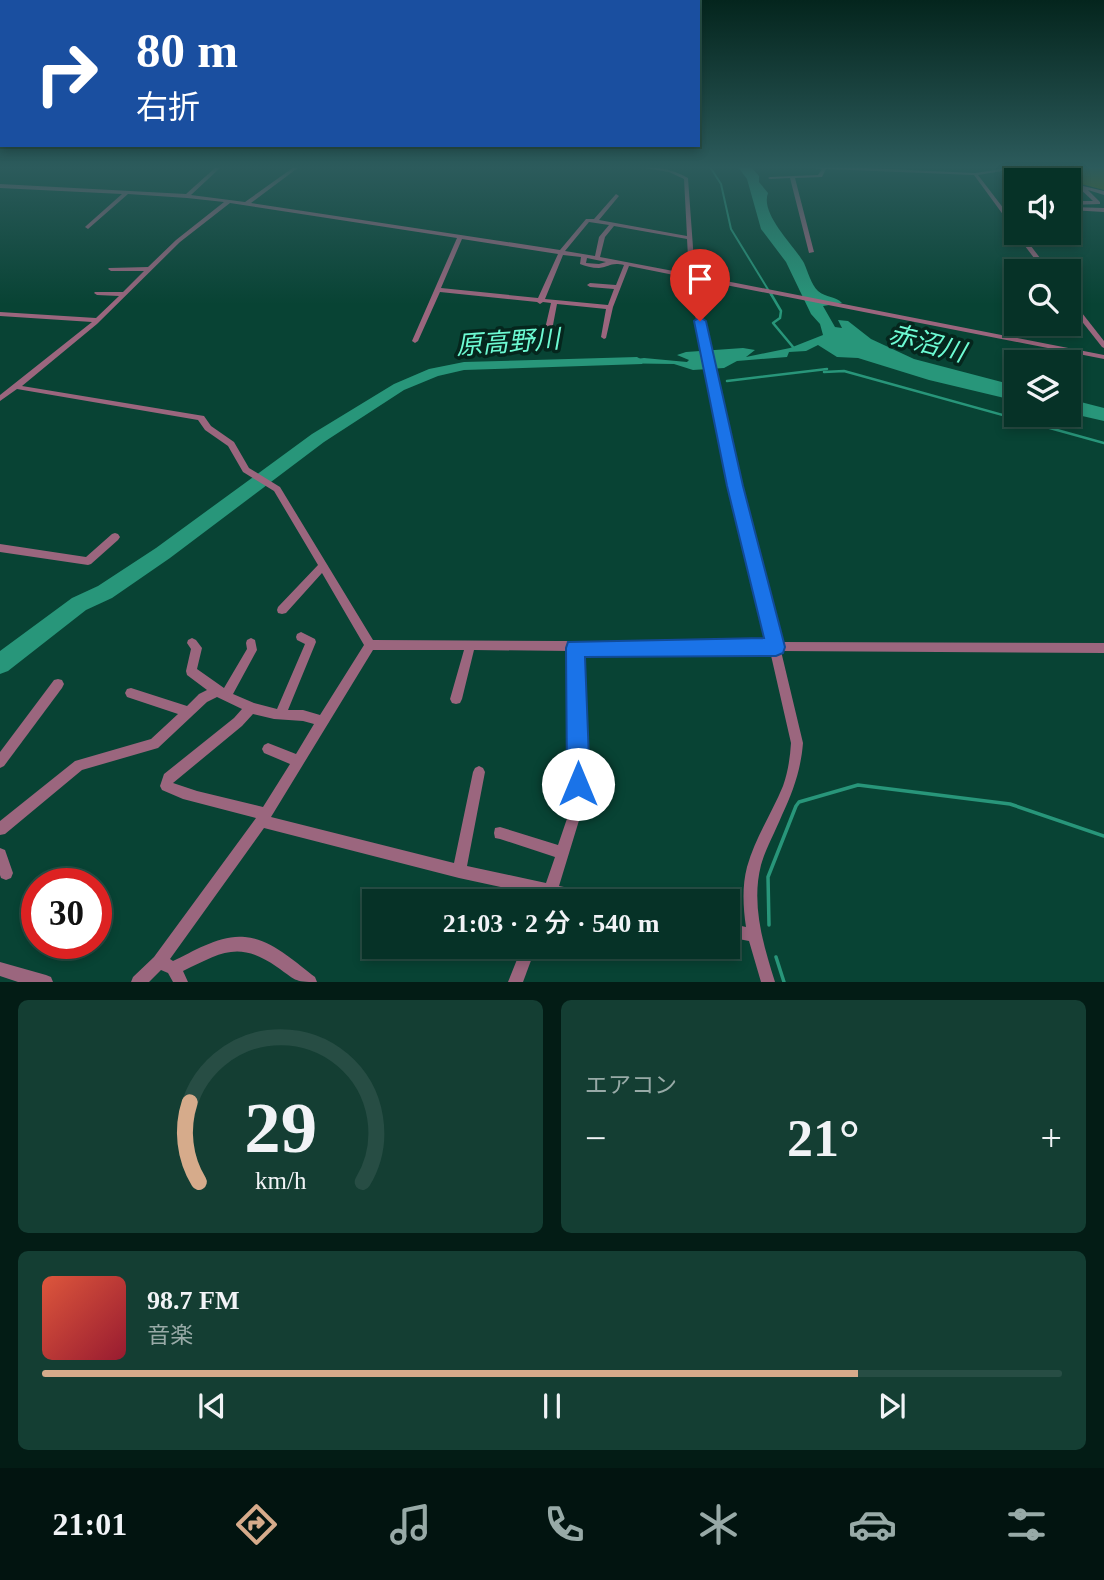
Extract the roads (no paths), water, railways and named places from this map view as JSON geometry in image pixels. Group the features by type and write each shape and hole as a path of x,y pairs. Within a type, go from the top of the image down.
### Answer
{"street":[{"path":"88,227 104,213"},
{"path":"0,399 97,320 178,241 214,213"},
{"path":"307,213 597,258 1104,357"},
{"path":"596,221 603,213"},
{"path":"687,213 692,277 703,343 793,717 797,759 792,781 752,871 750,889 753,935 768,982"},
{"path":"802,213 811,252"},
{"path":"540,302 561,253 588,220 689,238"},
{"path":"597,258 602,237 613,223"},
{"path":"415,341 460,238"},
{"path":"1028,245 1039,259"},
{"path":"584,256 583,264 596,266 613,261"},
{"path":"604,337 610,307 627,264"},
{"path":"111,269 149,270"},
{"path":"590,285 617,288"},
{"path":"437,290 610,307"},
{"path":"97,293 123,295"},
{"path":"545,346 554,303"},
{"path":"0,314 97,320"},
{"path":"1081,316 1104,346"},
{"path":"16,387 201,418 208,428 232,444 246,470 276,489 370,645"},
{"path":"0,548 88,561 115,537"},
{"path":"282,610 323,566"},
{"path":"280,714 311,642 301,637"},
{"path":"192,643 197,650 191,671 223,692 251,708 280,714 303,713 323,722"},
{"path":"0,829 79,765 144,750 167,735 202,698 223,692 252,650 251,643"},
{"path":"370,645 1104,649"},
{"path":"166,965 263,817 370,645"},
{"path":"456,699 470,647"},
{"path":"551,889 578,804 575,648"},
{"path":"0,762 58,684"},
{"path":"131,693 189,712"},
{"path":"251,708 238,723 168,778 166,786 182,793 222,801 263,817 524,889"},
{"path":"268,749 298,761"},
{"path":"459,871 479,772"},
{"path":"500,833 563,853"},
{"path":"0,855 6,873"},
{"path":"740,932 753,935"},
{"path":"138,982 166,965 221,946 246,944 269,951 310,982"},
{"path":"514,982 523,959"},
{"path":"166,965 181,982"},
{"path":"0,969 47,982"}],"waterway":[{"path":"727,213 731,229 772,296"},
{"path":"771,294 781,311 780,318 773,323 793,347"},
{"name":"原高野川","path":"0,664 79,604 105,592 163,553 318,438 399,387 434,372 464,366 637,361"},
{"path":"727,381 827,369"},
{"path":"824,372 844,371 1104,443"},
{"path":"769,925 768,877 796,806 799,802 858,785 1010,804 1104,836"},
{"path":"776,957 784,982"}],"water label":[{"name":"赤沼川","path":"927,343"}]}
